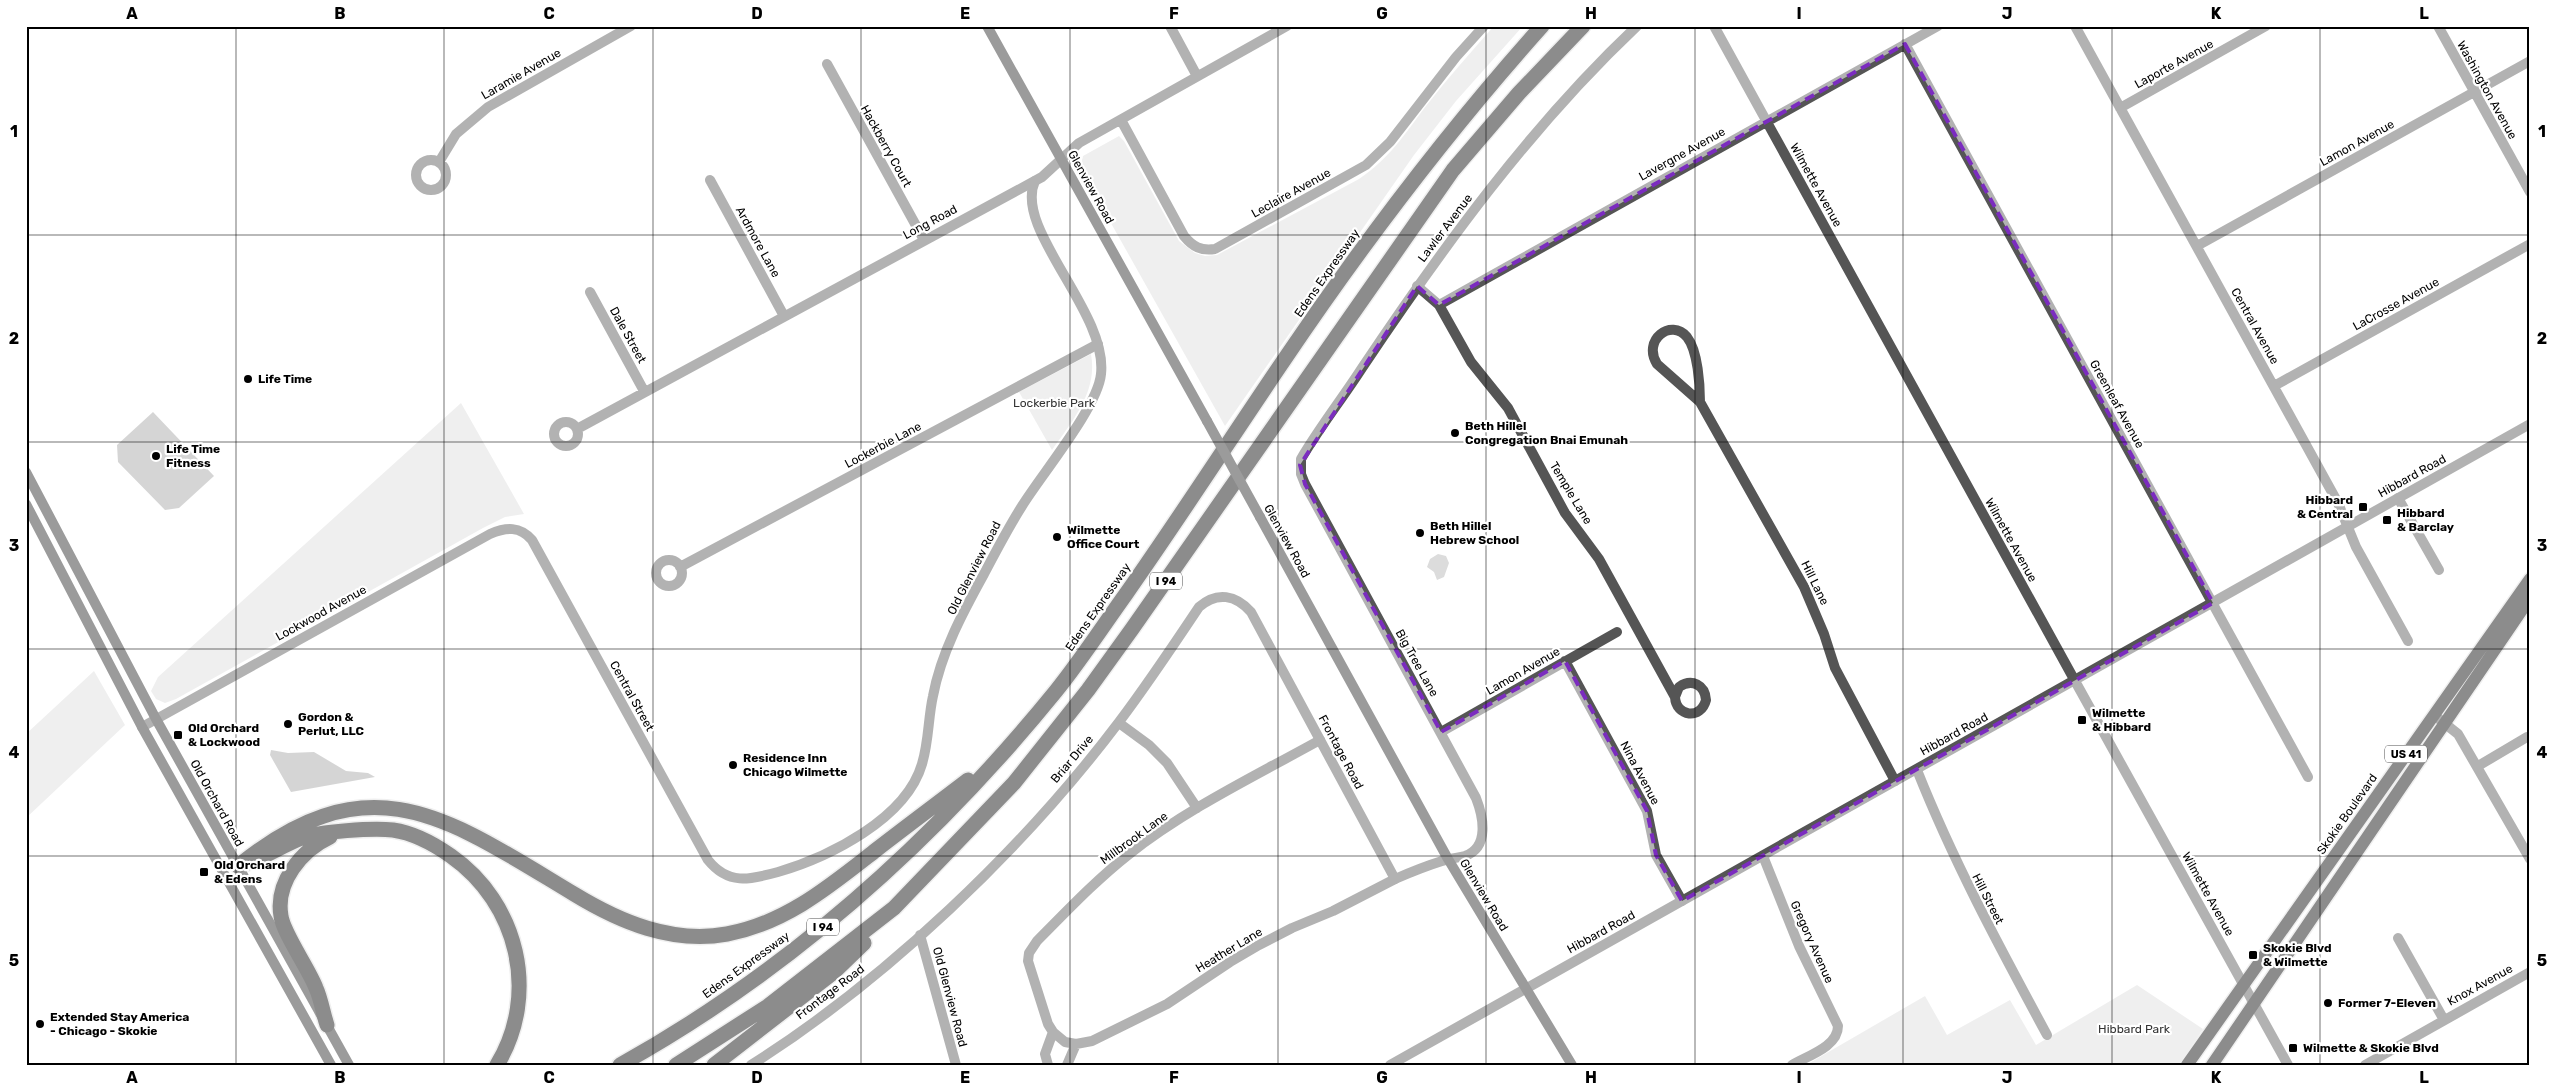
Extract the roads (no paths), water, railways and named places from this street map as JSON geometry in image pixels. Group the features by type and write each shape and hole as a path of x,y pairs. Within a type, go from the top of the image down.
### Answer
{"highway":[{"name":"Edens Expressway","path":"620,1065 708,1011 820,930 917,844 1000,756 1057,690 1098,633 1192,499 1284,359 1398,198 1482,94 1542,26"},
{"name":"I 94","path":"676,1065 768,1006 894,908 1014,783 1049,740 1132,629 1453,170 1519,93 1583,26"},
{"path":"238,866 260,848 318,817 340,811 363,808 407,810 452,823 581,899 629,923 672,934 725,935 768,922 818,895 1000,756"},
{"path":"238,866 264,858 302,837 376,829 394,830 423,840 466,867 485,886 501,910 515,945 519,972 519,997 514,1025 497,1065"},
{"path":"327,1025 316,988 280,917 281,898 298,860 315,844 339,832"},
{"path":"714,1065 834,972 865,942 894,908"}],"main road":[{"name":"Glenview Road","path":"987,26 1448,859 1524,990 1572,1065"},
{"name":"Old Orchard Road","path":"26,472 29,484 156,719 349,1065"},
{"path":"26,504 142,727 330,1065"},
{"name":"Skokie Boulevard","path":"2187,1065 2530,578"},
{"name":"US 41","path":"2212,1065 2530,598"}],"street":[{"name":"Laramie Avenue","path":"439,162 456,134 488,107 631,26"},
{"path":"1170,26 1197,76"},
{"name":"Long Road","path":"577,428 1035,181 1079,143 1287,26"},
{"name":"Leclaire Avenue","path":"1121,120 1184,236 1197,248 1215,249 1353,173 1371,160 1390,142 1456,57 1484,26"},
{"name":"Lawler Avenue","path":"1300,465 1304,454 1417,286 1476,207 1582,83 1637,26"},
{"name":"Wilmette Avenue","path":"1714,26 2288,1065"},
{"name":"Lavergne Avenue","path":"1439,305 1938,26"},
{"name":"Central Avenue","path":"2074,26 2338,503 2356,547 2408,641"},
{"name":"Laporte Avenue","path":"2120,108 2266,26"},
{"name":"Washington Avenue","path":"2438,26 2530,192"},
{"name":"Greenleaf Avenue","path":"1905,44 2308,777"},
{"name":"Lamon Avenue","path":"2197,246 2530,61"},
{"name":"Hackberry Court","path":"827,64 924,240"},
{"name":"Ardmore Lane","path":"710,180 784,316"},
{"name":"Old Glenview Road","path":"726,876 743,879 772,874 793,868 833,850 881,819 912,788 922,765 933,696 946,654 966,609 1011,525 1096,392 1102,372 1098,344 1092,326 1033,213 1030,190 1035,181"},
{"name":"LaCrosse Avenue","path":"2274,386 2530,244"},
{"name":"Temple Lane","path":"1417,286 1439,305 1467,357 1508,408 1565,513 1599,559 1674,697"},
{"name":"Dale Street","path":"590,292 644,391"},
{"name":"Hill Lane","path":"1700,402 1699,378 1690,342 1686,336 1676,331 1664,333 1654,342 1652,356 1657,364 1700,402 1804,587 1838,675 1895,782"},
{"name":"Lockerbie Lane","path":"680,567 1098,344"},
{"name":"Hibbard Road","path":"1390,1065 2530,424"},
{"name":"Big Tree Lane","path":"1300,465 1305,484 1476,798 1484,828 1477,846 1467,856 1448,859"},
{"path":"2398,498 2439,570"},
{"name":"Central Street","path":"515,528 532,540 708,860 719,872 726,876"},
{"name":"Lockwood Avenue","path":"142,727 490,534 504,529 515,528"},
{"name":"Briar Drive","path":"920,935 1043,814 1119,722 1199,607 1215,597 1230,597"},
{"name":"Frontage Road","path":"1230,597 1243,603 1251,612 1395,878"},
{"name":"Lamon Avenue","path":"1441,732 1617,632"},
{"name":"Nina Avenue","path":"1565,661 1647,811 1656,855 1682,901"},
{"path":"2434,715 2458,734 2530,859"},
{"path":"1119,722 1149,745 1167,763 1197,808"},
{"path":"2478,766 2527,737"},
{"name":"Millbrook Lane","path":"1065,1042 1053,1032 1048,1024 1028,961 1032,948 1107,872 1130,854 1197,808 1320,740"},
{"name":"Hill Street","path":"1917,770 1948,846 1971,894 2046,1035"},
{"name":"Gregory Avenue","path":"1763,856 1799,946 1836,1020 1838,1032 1828,1045 1792,1065"},
{"path":"1395,878 1448,859"},
{"name":"Heather Lane","path":"1065,1042 1076,1044 1092,1041 1136,1021 1167,1004 1237,958 1292,928 1333,911 1395,878"},
{"name":"Old Glenview Road","path":"920,935 956,1065"},
{"name":"Frontage Road","path":"752,1065 816,1019 920,935"},
{"path":"2398,938 2444,1020"},
{"name":"Knox Avenue","path":"2365,1065 2530,972"},
{"path":"1048,1065 1045,1054 1053,1032"},
{"path":"1067,1065 1076,1044"}],"place":[{"name":"Life Time","path":"248,379"},
{"name":"Beth Hillel Congregation Bnai Emunah","path":"1455,433"},
{"name":"Life Time Fitness","path":"156,456"},
{"name":"Hibbard & Central","path":"2363,507"},
{"name":"Hibbard & Barclay","path":"2387,520"},
{"name":"Beth Hillel Hebrew School","path":"1420,533"},
{"name":"Wilmette Office Court","path":"1057,537"},
{"name":"Wilmette & Hibbard","path":"2082,720"},
{"name":"Gordon & Perlut, LLC","path":"288,724"},
{"name":"Old Orchard & Lockwood","path":"178,735"},
{"name":"Residence Inn Chicago Wilmette","path":"733,765"},
{"name":"Old Orchard & Edens","path":"204,872"},
{"name":"Skokie Blvd & Wilmette","path":"2253,955"},
{"name":"Former 7-Eleven","path":"2328,1003"},
{"name":"Extended Stay America - Chicago - Skokie","path":"40,1024"},
{"name":"Wilmette & Skokie Blvd","path":"2293,1048"}],"park label":[{"name":"Lockerbie Park","path":"1054,403"},
{"name":"Hibbard Park","path":"2134,1029"}]}
